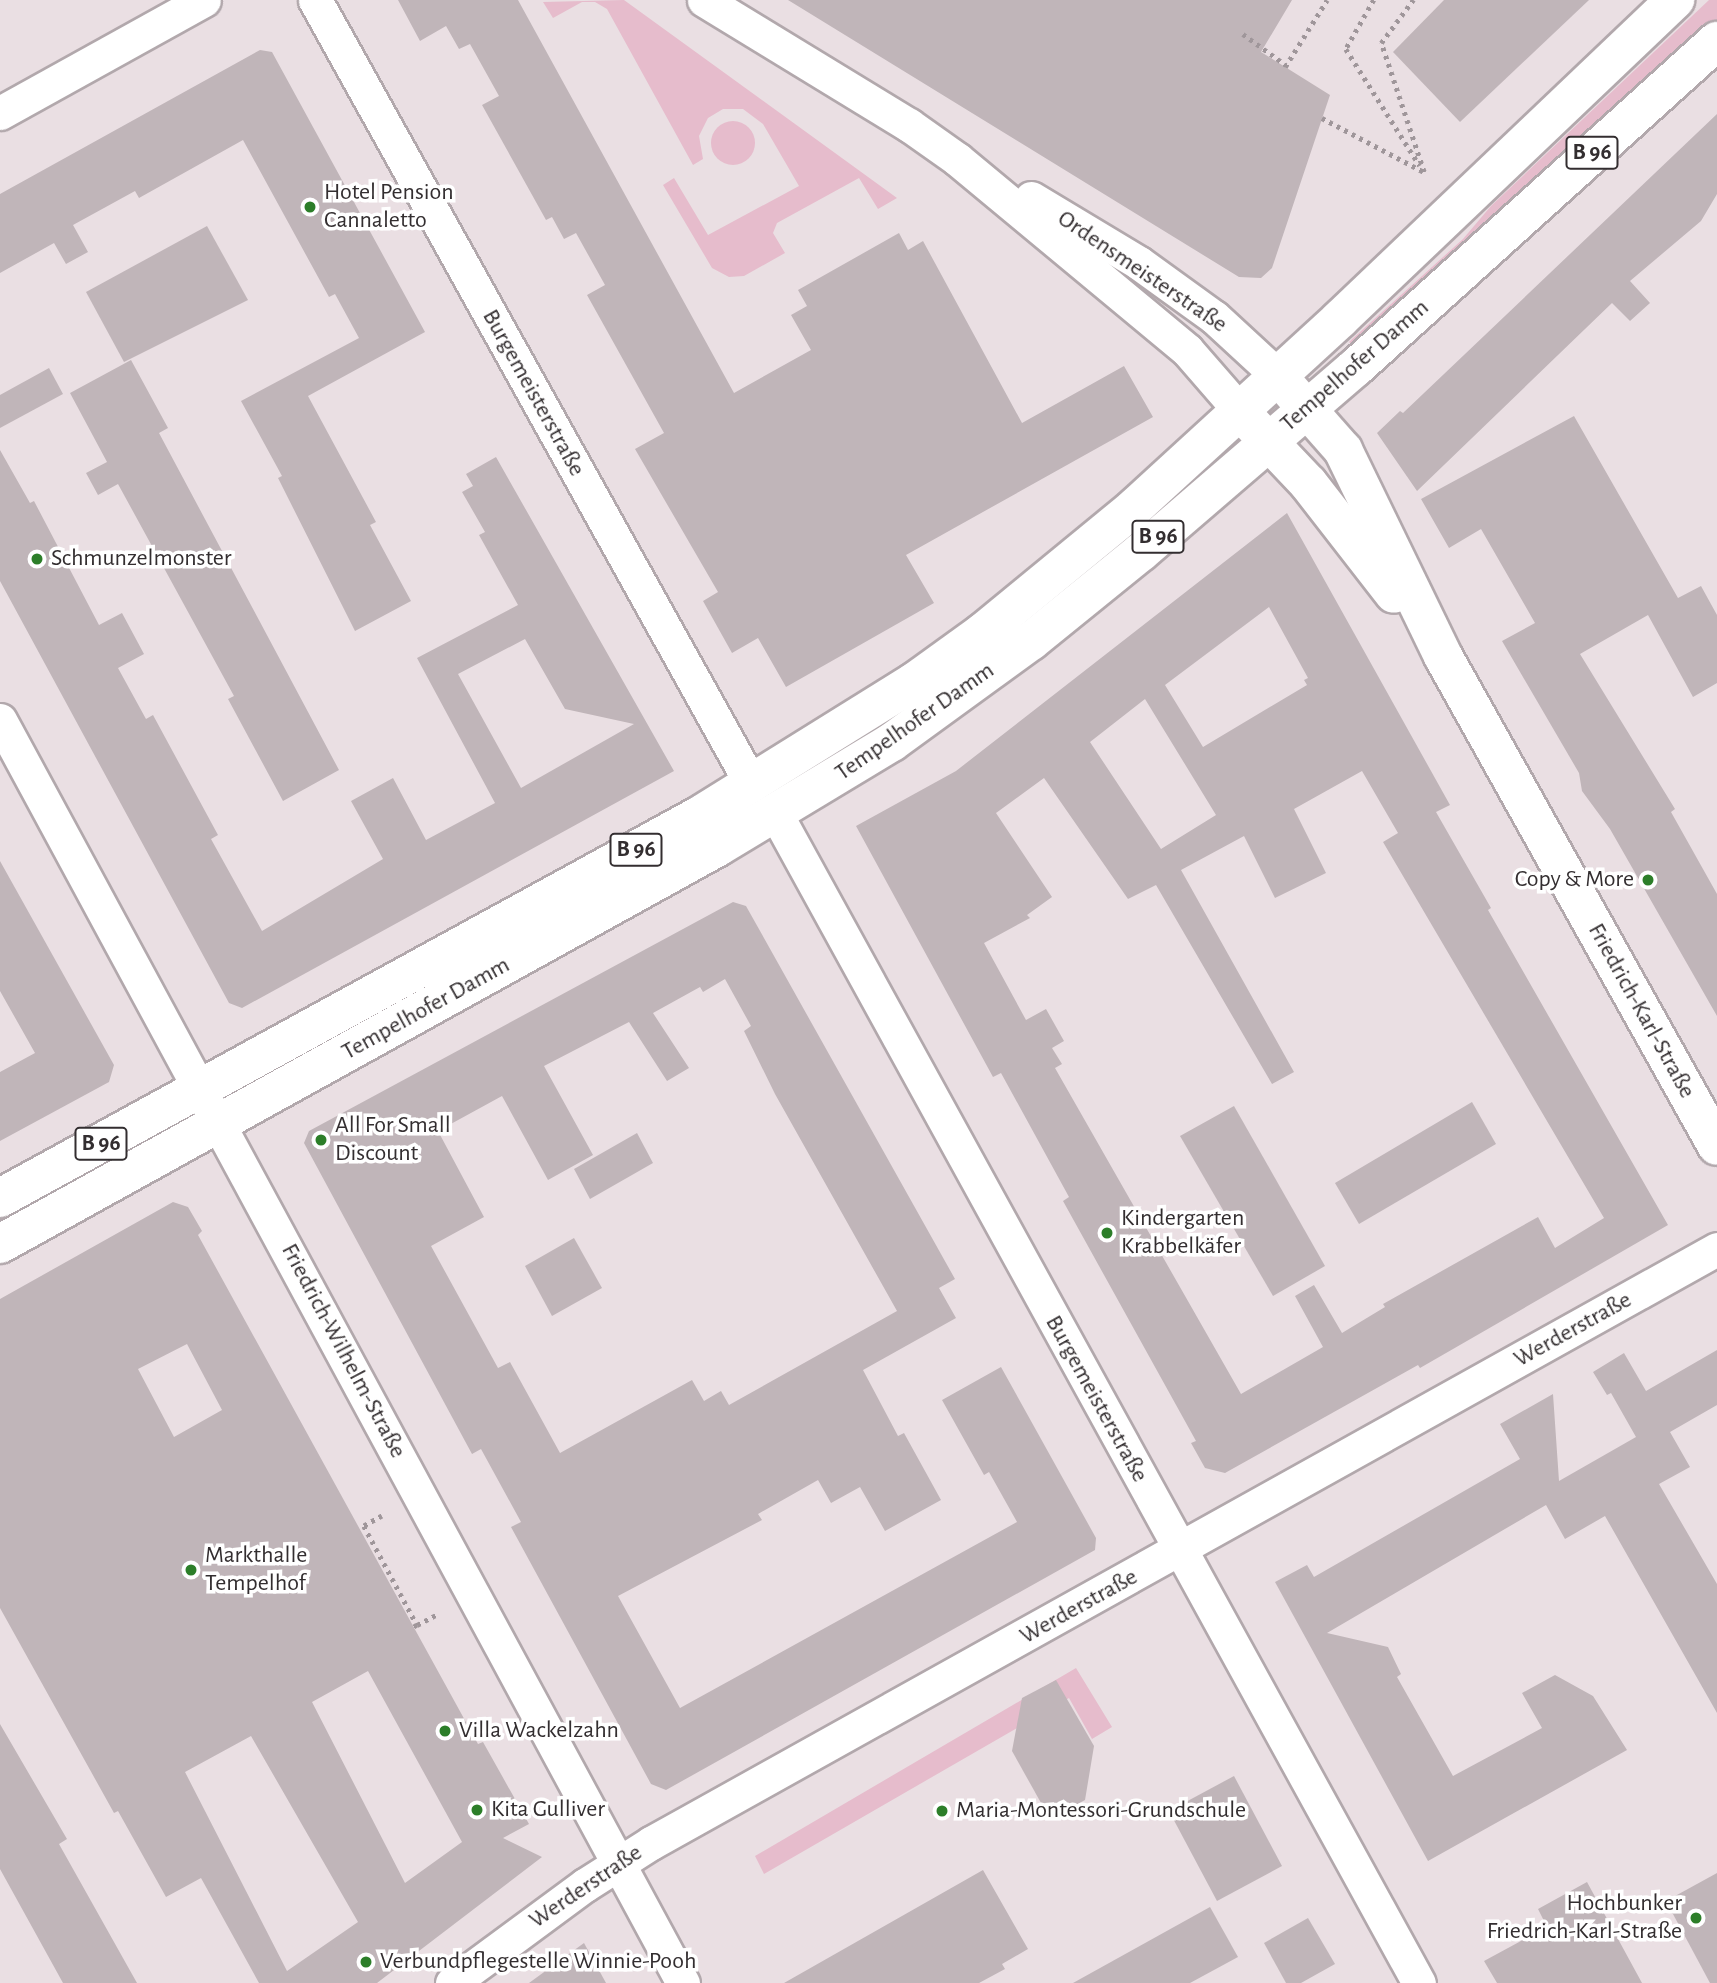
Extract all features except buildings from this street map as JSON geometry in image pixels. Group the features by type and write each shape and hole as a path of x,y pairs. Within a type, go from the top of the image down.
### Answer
{"main road":[{"name":"Tempelhofer Damm","path":"0,1198 752,785 893,696 983,632 1135,507 1278,376 1675,0"},
{"name":"Tempelhofer Damm","path":"0,1244 776,814 892,742 1031,641 1308,409 1717,41"},
{"name":"Ordensmeisterstraße","path":"1278,376 1308,409"},
{"name":"Friedrich-Karl-Straße","path":"1308,409 1343,450 1443,656 1717,1146"},
{"name":"Friedrich-Karl-Straße","path":"1240,411 1308,482 1443,656"}],"street":[{"path":"0,113 204,0"},
{"name":"Burgemeisterstraße","path":"315,0 752,785"},
{"name":"Ordensmeisterstraße","path":"704,0 909,125 957,159 1188,350 1240,411"},
{"name":"Ordensmeisterstraße","path":"957,159 1070,219 1139,263 1220,322 1278,376"},
{"name":"Friedrich-Wilhelm-Straße","path":"0,720 684,1983"},
{"name":"Burgemeisterstraße","path":"776,814 1419,1983"},
{"name":"Werderstraße","path":"452,1983 585,1885 651,1843 1717,1249"}],"path":[{"path":"1242,34 1286,66 1327,0"},
{"path":"1374,0 1346,49 1424,172"},
{"path":"1413,0 1381,43 1424,172"},
{"path":"1322,118 1424,172"},
{"path":"383,1516 363,1526 415,1626 436,1615"}],"shaded area":[{"path":"624,0 897,198 878,209 859,178 777,223 773,233 785,253 744,276 729,277 712,268 663,185 674,178 708,235 799,186 763,124 743,109 723,109 708,118 699,136 703,159 693,165 607,9 595,2 582,2 553,18 543,2"},
{"path":"1709,0 1717,0 1717,21 1357,349 1349,342 1463,239 1491,206"},
{"path":"733,121 748,128 755,143 748,158 733,165 718,158 711,143 718,128"},
{"path":"1076,1668 1112,1727 1092,1739 1069,1698 764,1874 755,1856"}],"place":[{"name":"Hotel Pension Cannaletto","path":"310,207"},
{"name":"Schmunzelmonster","path":"37,559"},
{"name":"Copy & More","path":"1648,880"},
{"name":"All For Small Discount","path":"321,1140"},
{"name":"Kindergarten Krabbelkäfer","path":"1107,1233"},
{"name":"Markthalle Tempelhof","path":"191,1570"},
{"name":"Villa Wackelzahn","path":"445,1731"},
{"name":"Kita Gulliver","path":"477,1810"},
{"name":"Maria-Montessori-Grundschule","path":"942,1811"},
{"name":"Hochbunker Friedrich-Karl-Straße","path":"1696,1918"},
{"name":"Verbundpflegestelle Winnie-Pooh","path":"366,1962"}]}
